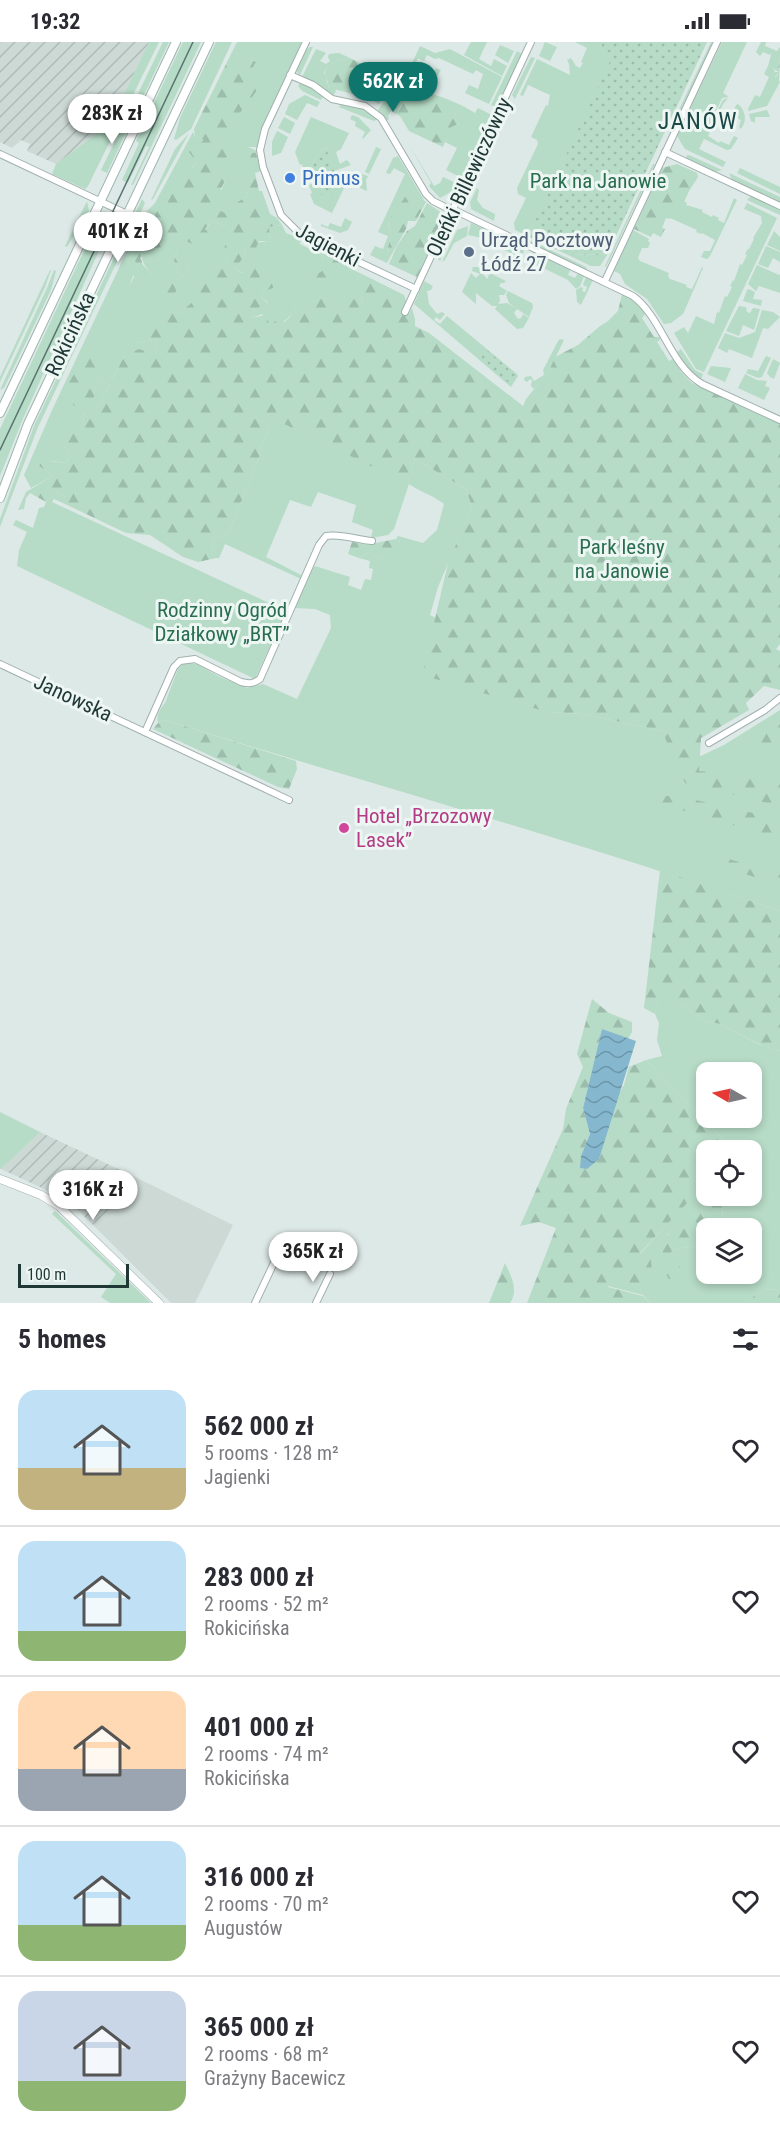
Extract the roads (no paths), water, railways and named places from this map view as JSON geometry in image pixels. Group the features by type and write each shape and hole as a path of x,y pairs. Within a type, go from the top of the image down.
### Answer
{"main road":[{"name":"Rokicińska","path":"0,413 176,42"},
{"name":"Rokicińska","path":"0,498 28,424 209,42"}],"street":[{"name":"Jagienki","path":"306,42 265,129 260,150 263,167 281,215 300,234 416,289"},
{"name":"Oleńki Billewiczówny","path":"405,312 531,42"},
{"path":"605,281 717,42"},
{"path":"291,75 332,99 364,106 381,117 426,194 434,201 627,292 643,305 692,377 702,384 780,420"},
{"path":"665,152 780,206"},
{"path":"0,154 127,214"},
{"path":"145,732 174,667 180,661 195,658 241,682 254,683 260,679 319,544 326,536 334,535 372,541"},
{"name":"Janowska","path":"0,664 289,800"},
{"path":"709,743 765,710 780,698"},
{"path":"0,1179 54,1202 159,1303"},
{"path":"255,1303 281,1248 290,1252"},
{"path":"316,1303 330,1274"}],"water":[{"path":"602,1029 636,1041 599,1159 587,1169 580,1168 581,1156 590,1134 583,1108"}],"tram line":[{"path":"0,450 193,42"}],"place":[{"name":"Primus","path":"290,178"},
{"name":"Urząd Pocztowy Łódź 27","path":"469,252"},
{"name":"Hotel „Brzozowy Lasek”","path":"344,828"}],"district":[{"name":"JANÓW","path":"698,121"}],"park label":[{"name":"Park na Janowie","path":"598,181"},
{"name":"Park leśny na Janowie","path":"622,559"},
{"name":"Rodzinny Ogród Działkowy „BRT”","path":"222,622"}]}
